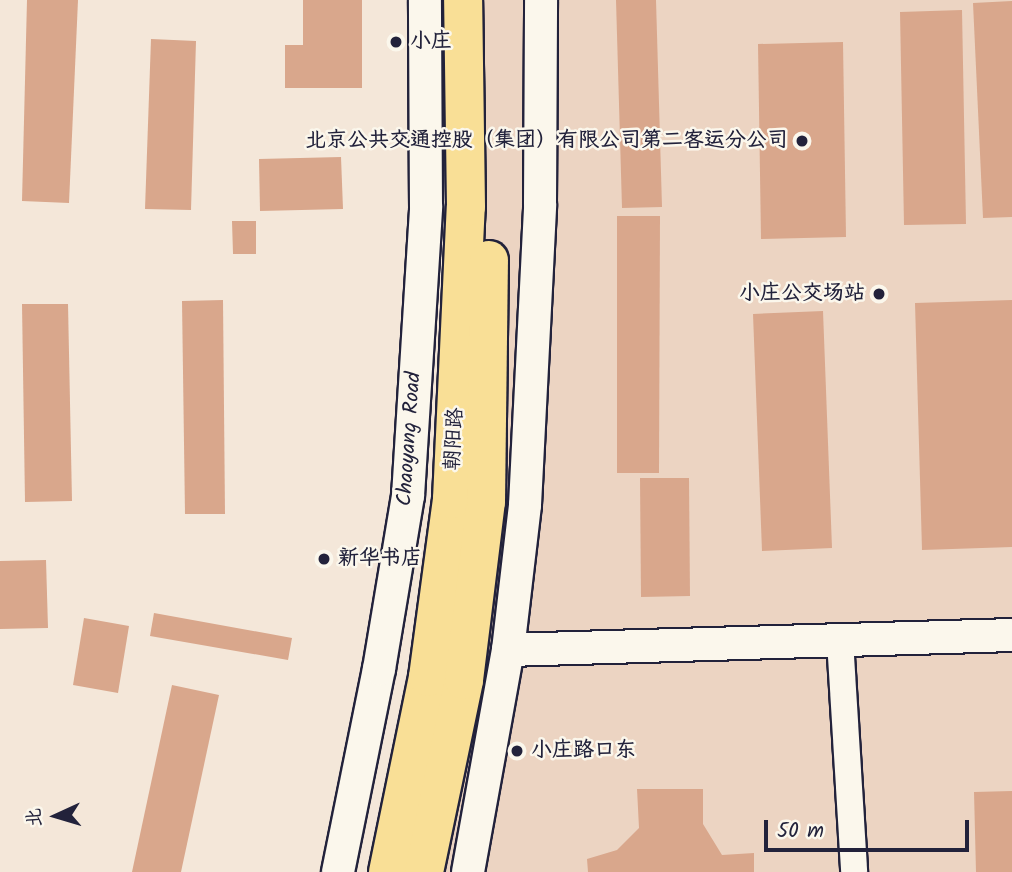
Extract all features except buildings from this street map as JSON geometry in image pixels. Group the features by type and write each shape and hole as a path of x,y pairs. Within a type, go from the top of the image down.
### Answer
{"highway":[{"name":"朝阳路","path":"388,872 428,677 469,501 463,0"},
{"name":"朝阳路","path":"424,872 464,680 489,0"}],"street":[{"name":"Chaoyang Road","path":"338,872 379,669 408,496 426,207 425,0"},
{"path":"468,872 508,650 525,505 541,204 541,0"},
{"path":"408,496 525,505"},
{"path":"508,650 1012,635"},
{"path":"840,640 854,872"}],"shaded area":[{"path":"463,0 1012,0 1012,872 396,872 448,634"}],"place":[{"name":"小庄","path":"396,42"},
{"name":"北京公共交通控股（集团）有限公司第二客运分公司","path":"802,141"},
{"name":"小庄公交场站","path":"879,294"},
{"name":"新华书店","path":"324,559"},
{"name":"小庄路口东","path":"517,751"}]}
